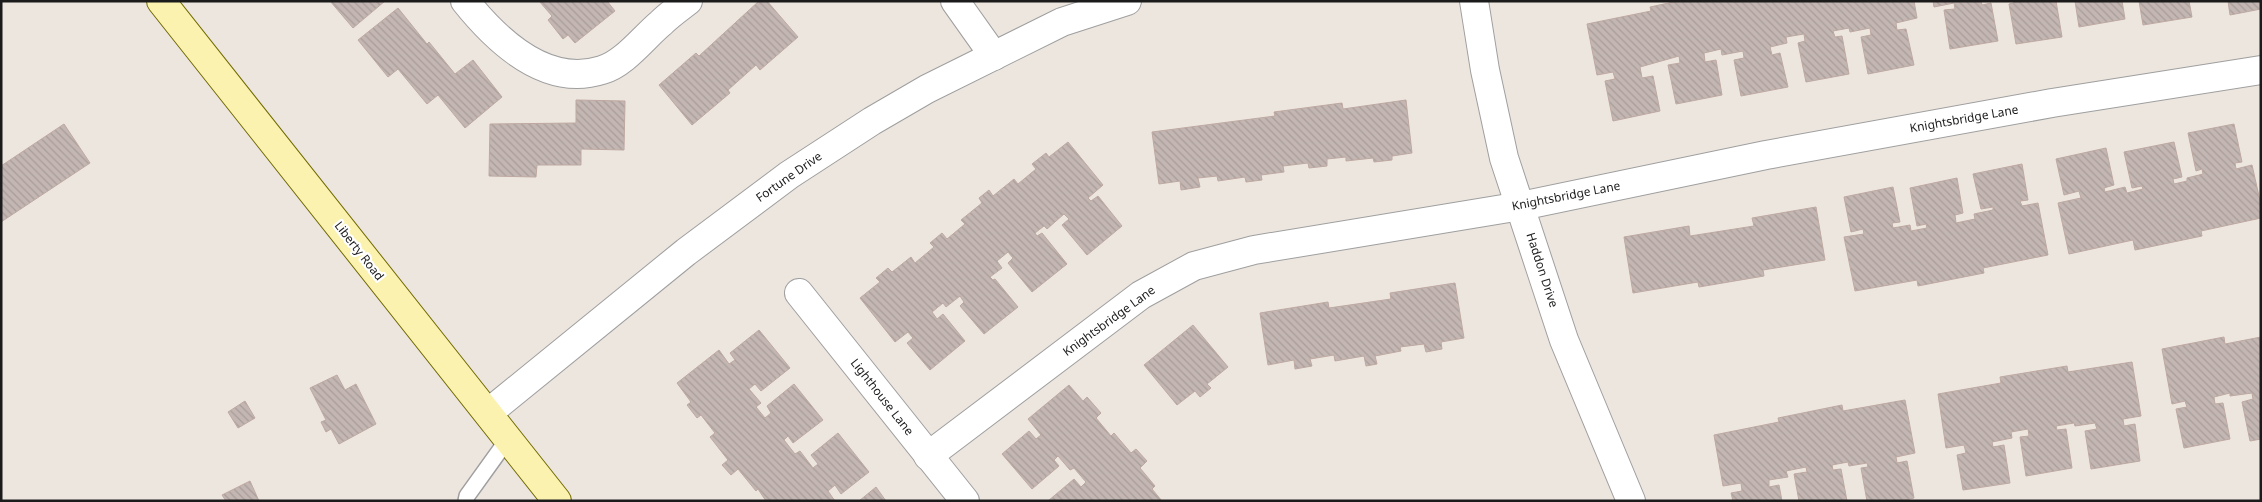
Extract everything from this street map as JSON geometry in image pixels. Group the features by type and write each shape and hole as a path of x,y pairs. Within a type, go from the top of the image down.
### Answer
{"main road":[{"name":"Liberty Road","path":"161,1 556,501"}],"street":[{"path":"465,1 513,51 547,69 577,74 603,70 627,55 660,23 688,1"},
{"path":"955,1 994,56"},
{"name":"Fortune Drive","path":"488,413 686,252 789,175 872,120 927,89 1062,22 1127,1"},
{"name":"Haddon Drive","path":"1474,1 1484,70 1504,158 1564,340 1631,501"},
{"name":"Knightsbridge Lane","path":"928,456 1141,295 1194,266 1254,250 1521,206 1766,156 2052,103 2261,70"},
{"name":"Lighthouse Lane","path":"799,292 965,501"}],"lane":[{"path":"466,501 508,440"}],"building":[{"path":"330,1 385,1 353,28"},
{"path":"539,1 607,1 615,11 575,43 568,35 563,39 548,20 552,16"},
{"path":"759,1 767,1 798,37 760,70 756,65 728,90 730,93 692,125 659,85 696,53 699,56"},
{"path":"1678,1 1914,1 1917,18 1896,23 1897,30 1906,29 1914,65 1868,74 1861,37 1871,35 1870,28 1850,32 1849,28 1833,31 1835,37 1842,36 1849,74 1806,82 1798,43 1805,41 1804,34 1786,37 1787,43 1770,47 1772,55 1780,53 1788,87 1741,96 1734,60 1744,58 1743,51 1722,55 1721,49 1704,53 1705,62 1716,60 1722,95 1676,104 1668,65 1680,63 1679,56 1640,67 1642,78 1653,76 1660,111 1613,121 1605,81 1615,79 1613,72 1597,75 1587,24 1651,11 1650,7"},
{"path":"1933,1 1981,1 1982,5 1991,3 1998,41 1950,49 1944,10 1955,9 1954,3 1934,7"},
{"path":"2020,1 2056,1 2062,37 2016,44 2009,4"},
{"path":"2075,1 2122,1 2125,19 2079,27"},
{"path":"2139,1 2189,1 2192,17 2143,25"},
{"path":"2228,1 2261,1 2261,9 2230,15"},
{"path":"398,8 427,44 429,42 455,74 473,60 502,97 465,128 438,95 427,104 398,69 388,77 358,40"},
{"path":"576,100 625,101 624,150 581,149 581,165 537,165 536,177 489,176 490,124 576,123"},
{"path":"1406,100 1412,153 1392,156 1392,160 1374,162 1373,158 1346,161 1346,157 1327,159 1327,166 1309,168 1308,163 1283,166 1284,172 1261,175 1262,180 1246,182 1245,177 1218,181 1217,176 1198,178 1200,187 1181,190 1180,181 1159,184 1152,132 1275,116 1274,112 1342,103 1343,109"},
{"path":"64,124 90,163 1,222 1,166"},
{"path":"2234,124 2242,162 2235,163 2236,169 2252,165 2261,205 2261,218 2201,231 2202,236 2135,250 2133,240 2069,254 2058,203 2081,198 2079,191 2064,195 2056,159 2106,148 2114,185 2104,188 2105,192 2125,187 2127,193 2143,189 2142,186 2132,188 2124,152 2174,142 2182,177 2173,179 2174,184 2203,174 2202,169 2196,171 2188,133"},
{"path":"1068,142 1103,185 1088,198 1091,201 1098,196 1122,226 1087,255 1062,225 1069,219 1064,214 1047,229 1044,226 1035,233 1037,236 1042,233 1067,264 1032,292 1008,263 1013,258 1008,252 997,261 1002,268 990,277 993,280 995,279 1018,307 984,334 960,306 964,302 960,296 946,307 943,303 932,312 937,319 943,314 965,341 930,370 907,343 913,338 908,332 895,342 860,298 880,282 876,278 888,268 892,272 911,257 915,263 934,247 930,243 942,233 947,239 965,224 961,220 982,203 979,198 989,190 993,196 1014,179 1018,184 1036,169 1032,164 1046,153 1049,157"},
{"path":"2022,164 2028,200 2020,201 2022,206 2038,203 2048,255 1983,268 1984,273 1918,286 1917,280 1855,291 1844,237 1864,234 1863,229 1851,232 1844,197 1893,187 1900,222 1892,223 1893,228 1910,225 1911,231 1927,228 1926,224 1917,226 1910,188 1957,178 1963,213 1955,215 1956,223 1975,219 1974,214 1993,210 1993,207 1981,209 1973,174"},
{"path":"1816,207 1825,260 1763,270 1764,276 1699,287 1698,282 1633,293 1624,237 1689,226 1690,236 1754,226 1752,218"},
{"path":"1455,283 1464,338 1441,342 1442,349 1426,352 1424,344 1400,347 1401,351 1375,356 1377,364 1366,366 1364,356 1335,361 1334,355 1310,359 1312,366 1295,369 1294,360 1268,365 1260,313 1328,302 1329,308 1391,299 1390,293"},
{"path":"1193,325 1228,367 1207,384 1211,388 1200,397 1195,391 1177,405 1144,365"},
{"path":"759,330 790,368 761,391 755,384 749,389 761,403 756,407 765,418 771,413 767,406 794,384 823,420 793,443 788,436 784,440 795,454 800,451 813,468 818,464 811,455 838,433 869,472 841,494 835,485 828,491 835,501 766,501 758,489 756,491 738,469 731,475 722,465 728,460 710,437 715,433 701,415 697,418 687,405 691,402 677,383 719,350 729,364 735,360 730,353"},
{"path":"2224,337 2225,344 2261,337 2261,439 2250,441 2242,402 2253,399 2252,393 2230,396 2230,393 2214,397 2215,404 2223,403 2230,439 2184,448 2176,409 2187,407 2185,401 2172,404 2162,349"},
{"path":"2132,362 2141,416 2123,419 2124,426 2135,424 2140,461 2091,469 2085,431 2097,429 2095,423 2075,426 2074,423 2056,426 2057,430 2066,429 2072,468 2026,476 2020,437 2029,436 2028,429 2011,432 2012,438 1992,442 1993,447 2004,445 2010,483 1963,490 1957,455 1966,453 1964,445 1946,448 1938,394 2001,383 2000,377 2067,366 2068,372"},
{"path":"337,375 345,390 356,384 376,424 339,444 331,429 326,432 321,422 326,420 310,388"},
{"path":"1069,385 1083,401 1087,397 1101,413 1096,418 1111,436 1114,433 1131,453 1136,449 1147,461 1140,468 1155,486 1152,489 1162,501 1048,501 1074,479 1081,487 1086,482 1074,468 1070,470 1058,456 1054,460 1059,466 1032,489 1002,454 1029,431 1036,439 1041,435 1028,419"},
{"path":"1905,400 1915,453 1896,457 1897,463 1907,461 1914,498 1902,501 1867,501 1861,468 1868,467 1867,463 1849,466 1848,462 1832,465 1833,470 1841,469 1847,501 1799,501 1794,474 1807,472 1806,467 1786,471 1788,477 1769,480 1769,487 1779,485 1782,501 1733,501 1731,493 1742,491 1741,483 1723,486 1714,435 1779,422 1778,418 1842,405 1843,411"},
{"path":"245,401 255,418 238,428 228,412"},
{"path":"250,481 259,501 226,501 222,495"},
{"path":"876,487 886,501 859,501"}]}
